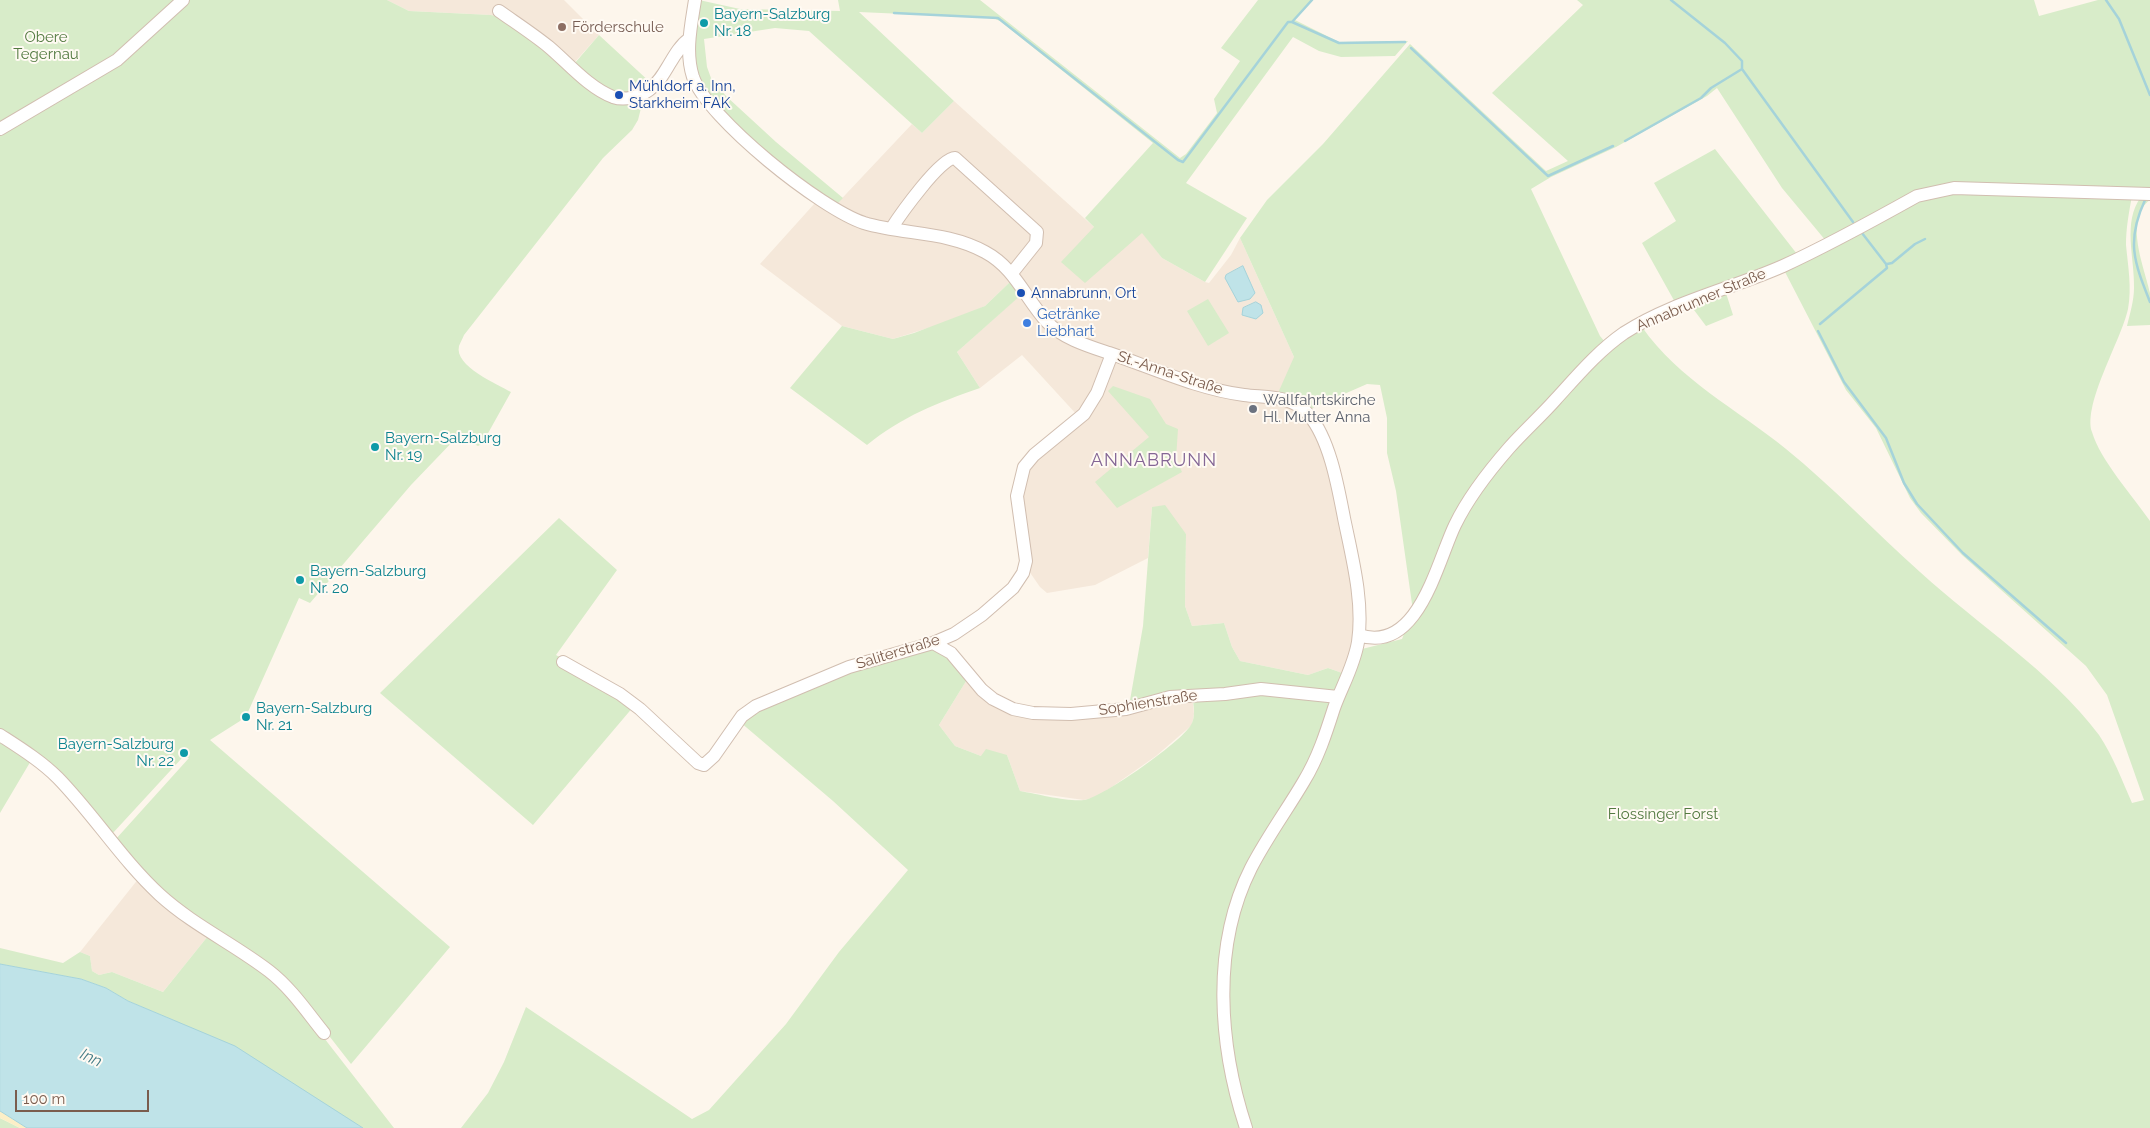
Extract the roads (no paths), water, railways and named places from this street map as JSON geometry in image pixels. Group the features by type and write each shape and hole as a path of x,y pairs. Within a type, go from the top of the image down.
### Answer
{"street":[{"path":"0,129 117,60 183,0"},
{"name":"St.-Anna-Straße","path":"695,0 689,57 692,74 707,102 722,118 817,199 840,213 864,223 962,242 994,257 1012,273 1048,324 1073,339 1196,383 1235,393 1285,399 1298,405 1308,413 1325,442 1340,499 1355,577 1359,635 1350,670 1315,760 1256,858 1236,909 1224,986 1225,1031 1235,1094 1246,1128"},
{"path":"499,11 542,42 594,86 613,97 626,99 650,90 681,47 690,38"},
{"path":"891,228 905,208 945,162 955,158 1037,232 1036,243 1012,273"},
{"name":"Annabrunner Straße","path":"1359,635 1369,638 1384,636 1395,632 1410,621 1423,602 1455,525 1479,484 1586,366 1616,340 1642,322 1784,266 1917,196 1936,190 1954,188 2150,194"},
{"name":"Saliterstraße","path":"563,662 620,694 640,708 698,763 704,765 714,756 742,716 756,706 849,667 932,643 954,634 1005,596 1023,573 1026,553 1019,522 1017,496 1024,467 1034,455 1084,414 1097,393 1112,354"},
{"path":"951,653 954,634"},
{"name":"Sophienstraße","path":"932,643 951,653 982,690 993,700 1013,709 1033,713 1072,714 1126,709 1170,697 1225,694 1261,689 1338,697"},
{"path":"0,736 32,756 58,778 148,882 167,901 189,919 269,971 283,983 324,1033"}],"water":[{"path":"1243,266 1255,293 1250,299 1238,302 1225,278 1226,275"},
{"path":"1256,302 1261,305 1263,313 1256,319 1242,315 1243,308"},
{"name":"Inn","path":"0,964 81,979 106,988 128,1001 235,1046 363,1128 27,1128 0,1111"}],"waterway":[{"path":"894,13 998,18 1183,162 1288,22 1292,22 1312,0"},
{"path":"1671,0 1725,43 1742,61 1742,69 1853,222"},
{"path":"2106,0 2119,19 2150,95"},
{"path":"1292,22 1339,43 1405,42"},
{"path":"1411,48 1548,176 1613,146"},
{"path":"1625,141 1701,98 1711,88 1742,69"},
{"path":"2145,200 2136,228 2134,251 2136,263 2150,302"},
{"path":"1820,324 1887,268 1886,264 1862,233"},
{"path":"1887,264 1892,263 1915,244 1925,239"},
{"path":"1818,331 1844,382 1886,438 1904,483 1917,504 1963,553 2066,643"}],"place":[{"name":"Bayern-Salzburg Nr. 18","path":"704,23"},
{"name":"Förderschule","path":"562,27"},
{"name":"Mühldorf a. Inn, Starkheim FAK","path":"619,95"},
{"name":"Annabrunn, Ort","path":"1021,293"},
{"name":"Getränke Liebhart","path":"1027,323"},
{"name":"Wallfahrtskirche Hl. Mutter Anna","path":"1253,409"},
{"name":"Bayern-Salzburg Nr. 19","path":"375,447"},
{"name":"Bayern-Salzburg Nr. 20","path":"300,580"},
{"name":"Bayern-Salzburg Nr. 21","path":"246,717"},
{"name":"Bayern-Salzburg Nr. 22","path":"184,753"}],"district":[{"name":"ANNABRUNN","path":"1154,461"}],"park label":[{"name":"Obere Tegernau","path":"46,46"},
{"name":"Flossinger Forst","path":"1663,814"}]}
